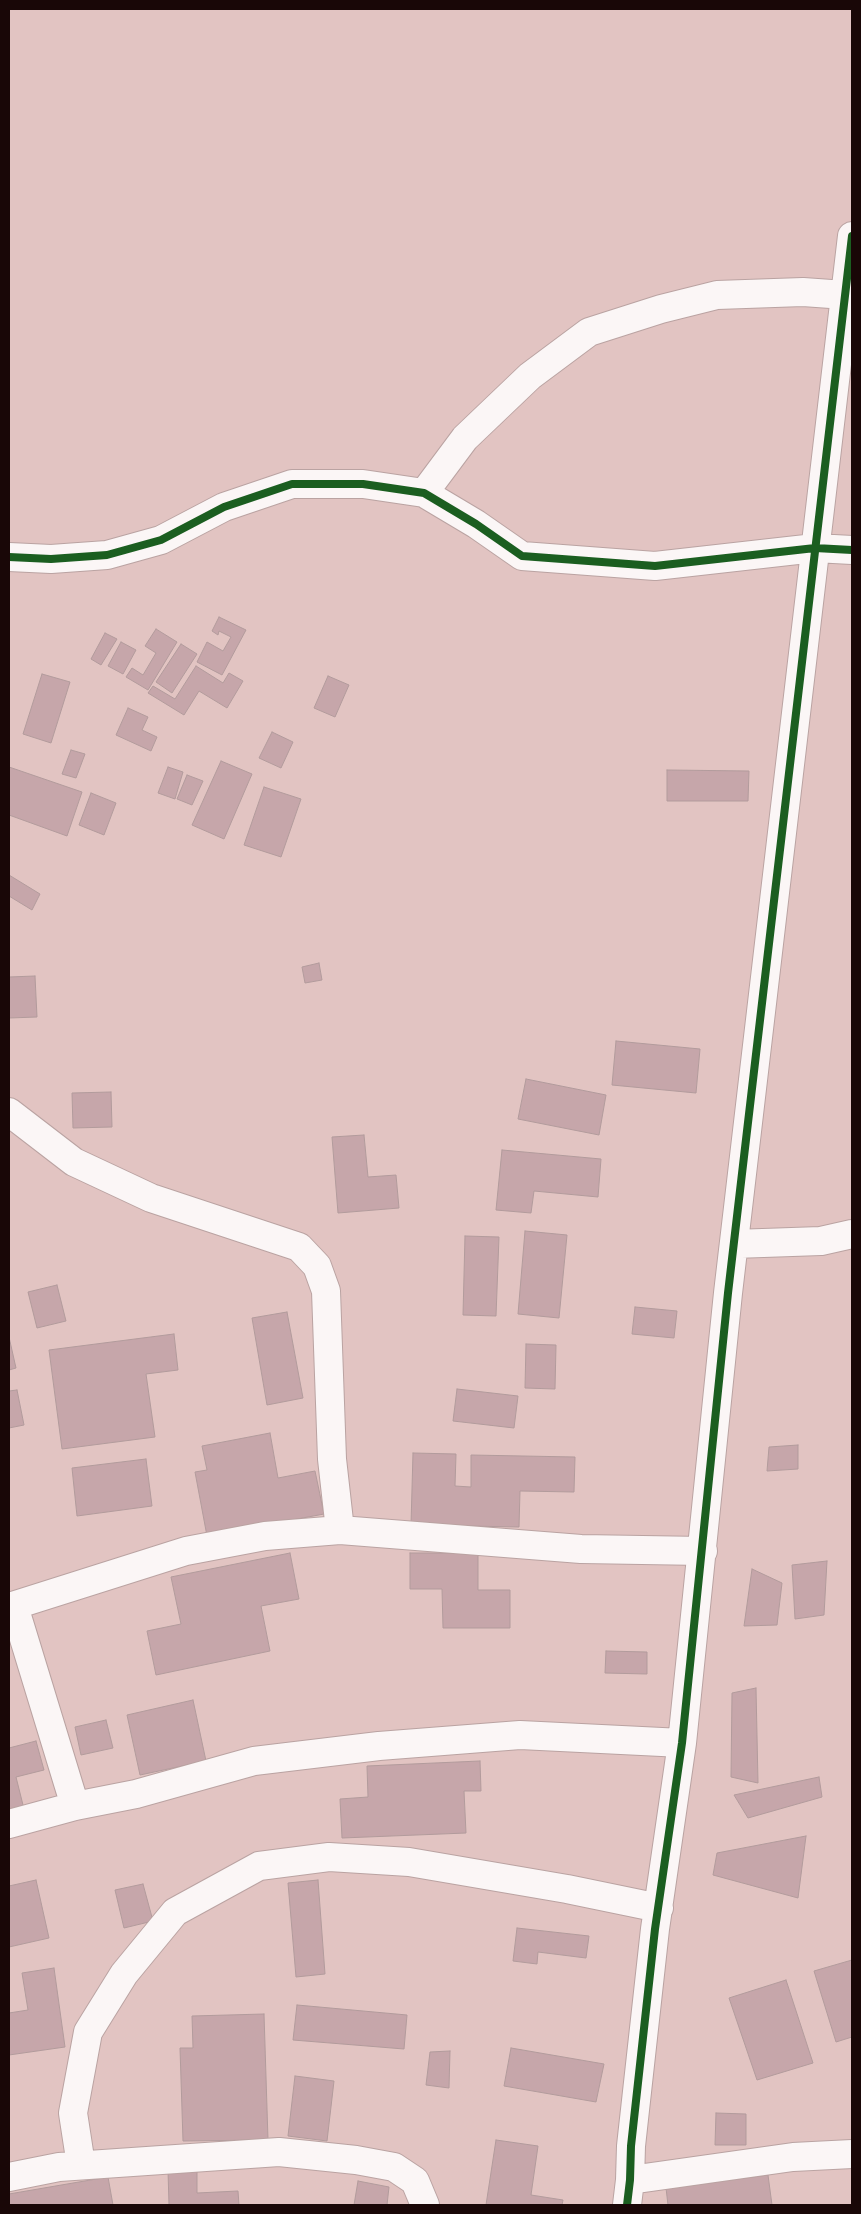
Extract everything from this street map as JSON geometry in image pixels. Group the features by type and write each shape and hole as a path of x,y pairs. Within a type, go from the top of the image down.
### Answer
{"street":[{"path":"852,236 734,1244 704,1550 682,1743 658,1908 631,2146 629,2192 793,2157 852,2154"},
{"path":"424,492 465,438 530,376 589,332 661,309 717,295 803,292 845,295"},
{"path":"9,557 51,559 107,555 161,540 224,507 292,484 363,484 424,492 476,524 522,556 655,566 815,548 852,550"},
{"path":"9,1112 74,1162 151,1198 299,1247 317,1266 326,1291 332,1459 340,1530"},
{"path":"734,1244 821,1241 852,1234"},
{"path":"75,1806 11,1607 186,1551 265,1536 340,1530 581,1549 704,1550"},
{"path":"9,1824 75,1806 136,1794 254,1761 379,1746 520,1736 682,1743"},
{"path":"81,2165 73,2112 88,2032 124,1974 175,1912 259,1866 329,1857 409,1862 568,1889 658,1908"},
{"path":"9,2177 59,2167 279,2152 356,2160 394,2167 415,2181 426,2205"}],"building":[{"path":"219,617 246,630 222,675 197,662 207,642 223,651 231,637 219,631 218,635 212,631"},
{"path":"156,629 177,642 148,690 126,677 132,668 143,675 156,653 145,646"},
{"path":"105,633 117,639 101,665 91,659"},
{"path":"121,642 136,650 123,674 108,666"},
{"path":"181,644 197,654 172,693 156,682"},
{"path":"196,666 223,683 229,673 243,681 227,708 199,691 184,715 148,693 153,686 175,699"},
{"path":"42,674 70,682 51,743 23,734"},
{"path":"328,676 349,685 335,717 314,708"},
{"path":"128,708 148,717 142,730 157,737 151,751 116,735"},
{"path":"272,732 293,742 281,768 259,758"},
{"path":"71,750 85,754 76,778 62,774"},
{"path":"221,761 252,774 224,839 192,825"},
{"path":"9,767 82,792 67,836 9,815"},
{"path":"168,767 183,772 175,799 158,793"},
{"path":"667,770 749,771 748,801 667,801"},
{"path":"187,775 203,781 192,805 177,799"},
{"path":"264,787 301,799 281,857 244,845"},
{"path":"91,793 116,803 104,835 79,825"},
{"path":"9,875 40,894 32,910 9,896"},
{"path":"319,963 322,980 305,983 302,967"},
{"path":"35,976 37,1017 9,1018 9,977"},
{"path":"616,1041 700,1049 696,1093 612,1085"},
{"path":"526,1079 606,1095 599,1135 518,1119"},
{"path":"111,1092 112,1127 73,1128 72,1093"},
{"path":"364,1135 368,1177 396,1175 399,1208 338,1213 332,1137"},
{"path":"502,1150 601,1159 598,1197 534,1191 531,1213 496,1210"},
{"path":"525,1231 567,1235 559,1318 518,1314"},
{"path":"465,1236 499,1237 496,1316 463,1315"},
{"path":"57,1285 66,1321 37,1328 28,1292"},
{"path":"635,1307 677,1311 674,1338 632,1334"},
{"path":"287,1312 303,1398 267,1405 252,1318"},
{"path":"174,1334 178,1370 146,1374 155,1437 62,1449 49,1350"},
{"path":"9,1337 16,1368 9,1370"},
{"path":"526,1344 556,1345 555,1389 525,1388"},
{"path":"457,1389 518,1396 514,1428 453,1421"},
{"path":"17,1390 24,1425 9,1428 9,1391"},
{"path":"270,1433 278,1478 315,1471 324,1514 207,1536 195,1472 207,1470 202,1446"},
{"path":"798,1445 798,1469 767,1471 769,1447"},
{"path":"413,1453 456,1454 455,1486 471,1487 471,1455 575,1457 574,1492 520,1491 519,1527 411,1525"},
{"path":"146,1459 152,1506 77,1516 72,1468"},
{"path":"290,1553 299,1599 261,1606 270,1651 156,1675 147,1631 181,1624 171,1577"},
{"path":"410,1553 478,1553 478,1590 510,1590 510,1628 443,1628 442,1589 410,1589"},
{"path":"827,1561 824,1615 795,1619 792,1565"},
{"path":"752,1569 782,1583 777,1625 744,1626"},
{"path":"606,1651 647,1652 647,1674 605,1673"},
{"path":"756,1688 758,1783 731,1777 732,1693"},
{"path":"193,1700 206,1761 140,1775 127,1715"},
{"path":"106,1720 113,1748 81,1755 75,1727"},
{"path":"36,1741 44,1770 16,1777 25,1813 9,1818 9,1748"},
{"path":"480,1761 481,1791 464,1791 466,1833 342,1838 340,1799 368,1797 367,1766"},
{"path":"819,1777 822,1797 748,1818 734,1795"},
{"path":"806,1836 798,1898 713,1875 717,1853"},
{"path":"36,1880 49,1938 9,1947 9,1886"},
{"path":"318,1880 325,1974 296,1977 288,1883"},
{"path":"143,1884 153,1921 124,1928 115,1890"},
{"path":"517,1928 589,1936 586,1958 538,1952 537,1964 513,1961"},
{"path":"852,1960 852,2037 836,2042 814,1971"},
{"path":"54,1968 65,2047 9,2055 9,2013 28,2010 22,1973"},
{"path":"786,1980 813,2063 757,2080 729,1998"},
{"path":"297,2005 407,2015 404,2049 293,2040"},
{"path":"264,2014 268,2140 183,2141 180,2048 193,2048 192,2016"},
{"path":"511,2048 604,2064 596,2102 504,2086"},
{"path":"450,2051 449,2088 426,2085 430,2052"},
{"path":"295,2076 334,2081 327,2141 288,2136"},
{"path":"716,2113 746,2114 746,2145 715,2145"},
{"path":"496,2140 538,2146 531,2195 563,2200 562,2205 486,2205"},
{"path":"197,2169 197,2193 238,2191 239,2205 169,2205 168,2170"},
{"path":"768,2175 772,2205 668,2205 666,2188"},
{"path":"108,2177 113,2205 9,2205 9,2194"},
{"path":"358,2181 389,2187 387,2205 354,2205"}],"cycle path":[{"path":"627,2205 631,2146 655,1929 682,1743 728,1293 852,236"},
{"path":"9,557 51,559 107,555 161,540 224,507 292,484 363,484 424,493 476,524 522,556 655,566 815,548 852,550"}]}
